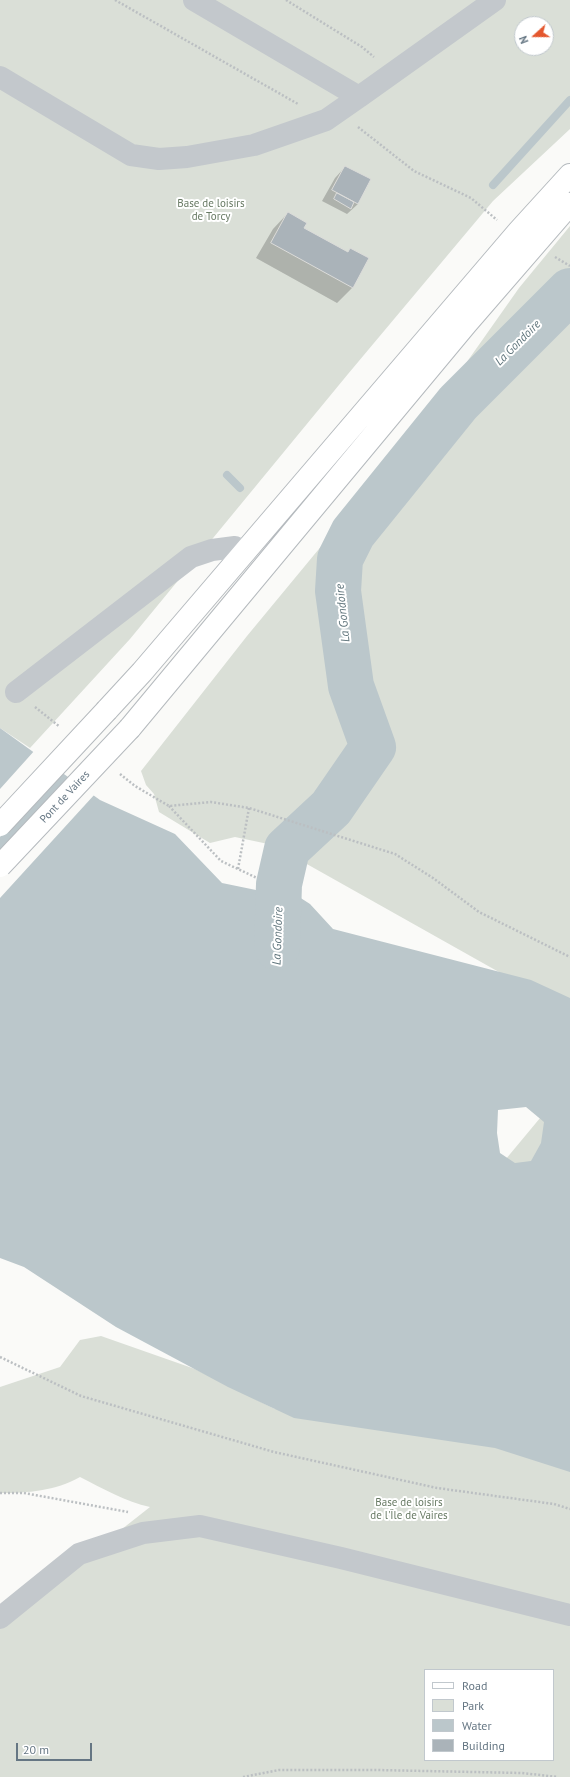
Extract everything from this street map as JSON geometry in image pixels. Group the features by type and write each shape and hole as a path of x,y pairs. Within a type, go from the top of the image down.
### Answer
{"main road":[{"path":"0,825 142,672 519,231 570,175"},
{"name":"Pont de Vaires","path":"0,866 130,728 461,330 570,204"}],"street":[{"path":"194,0 359,97"},
{"path":"0,77 131,155 159,159 187,157 254,145 326,120 495,0"},
{"path":"16,692 191,557 212,550 235,547 244,553"},
{"path":"0,1618 80,1554 143,1533 200,1526 349,1560 570,1615"}],"path":[{"path":"115,0 326,120 354,125 414,171 471,198 504,226 519,231"},
{"path":"286,0 362,47 376,58"},
{"path":"16,692 66,732"},
{"path":"116,771 135,786 169,806 221,861 257,878"},
{"path":"169,806 211,802 249,808 396,854 433,878 479,912 570,957"},
{"path":"238,869 249,808"},
{"path":"0,1357 81,1396 274,1452 437,1488 554,1504 570,1509"},
{"path":"0,1493 24,1493 131,1513"},
{"path":"244,1777 280,1770 378,1770 522,1773 558,1777"}],"green space":[{"name":"Base de loisirs de Torcy","path":"0,0 570,0 570,129 493,201 348,374 130,639 30,748 0,728"},
{"path":"570,226 570,1012 273,845 235,837 210,843 159,812 154,794 146,785 141,771 247,636 428,417 519,288"},
{"name":"Base de loisirs de l'Île de Vaires","path":"570,1082 570,1777 0,1777 0,1625 150,1507 123,1498 80,1477 71,1482 41,1490 0,1493 0,1387 60,1367 80,1340 101,1336 195,1369 275,1409 342,1356"}],"water":[{"path":"0,728 100,800 175,834 222,883 256,890 279,884 310,904 333,929 531,980 570,998 570,1472 495,1448 294,1418 228,1387 116,1327 24,1267 0,1258","holes":["526,1107 544,1122 541,1143 531,1161 515,1163 500,1153 497,1133 498,1110"]}],"pier":[{"path":"35,750 62,770 0,837 0,789"},
{"path":"70,775 95,794 0,898 0,852"}],"building":[{"path":"345,166 371,179 358,204 332,190"},
{"path":"337,193 354,202 351,209 334,199"},
{"path":"288,212 307,223 304,228 348,252 350,248 369,258 353,288 271,243"}],"waterway":[{"path":"493,185 570,100"},
{"name":"La Gondoire","path":"277,947 279,884 287,849 331,808 373,747 351,686 338,591 340,559 353,533 458,403 570,291"},
{"path":"227,475 240,488"},
{"path":"323,558 340,559"}]}
